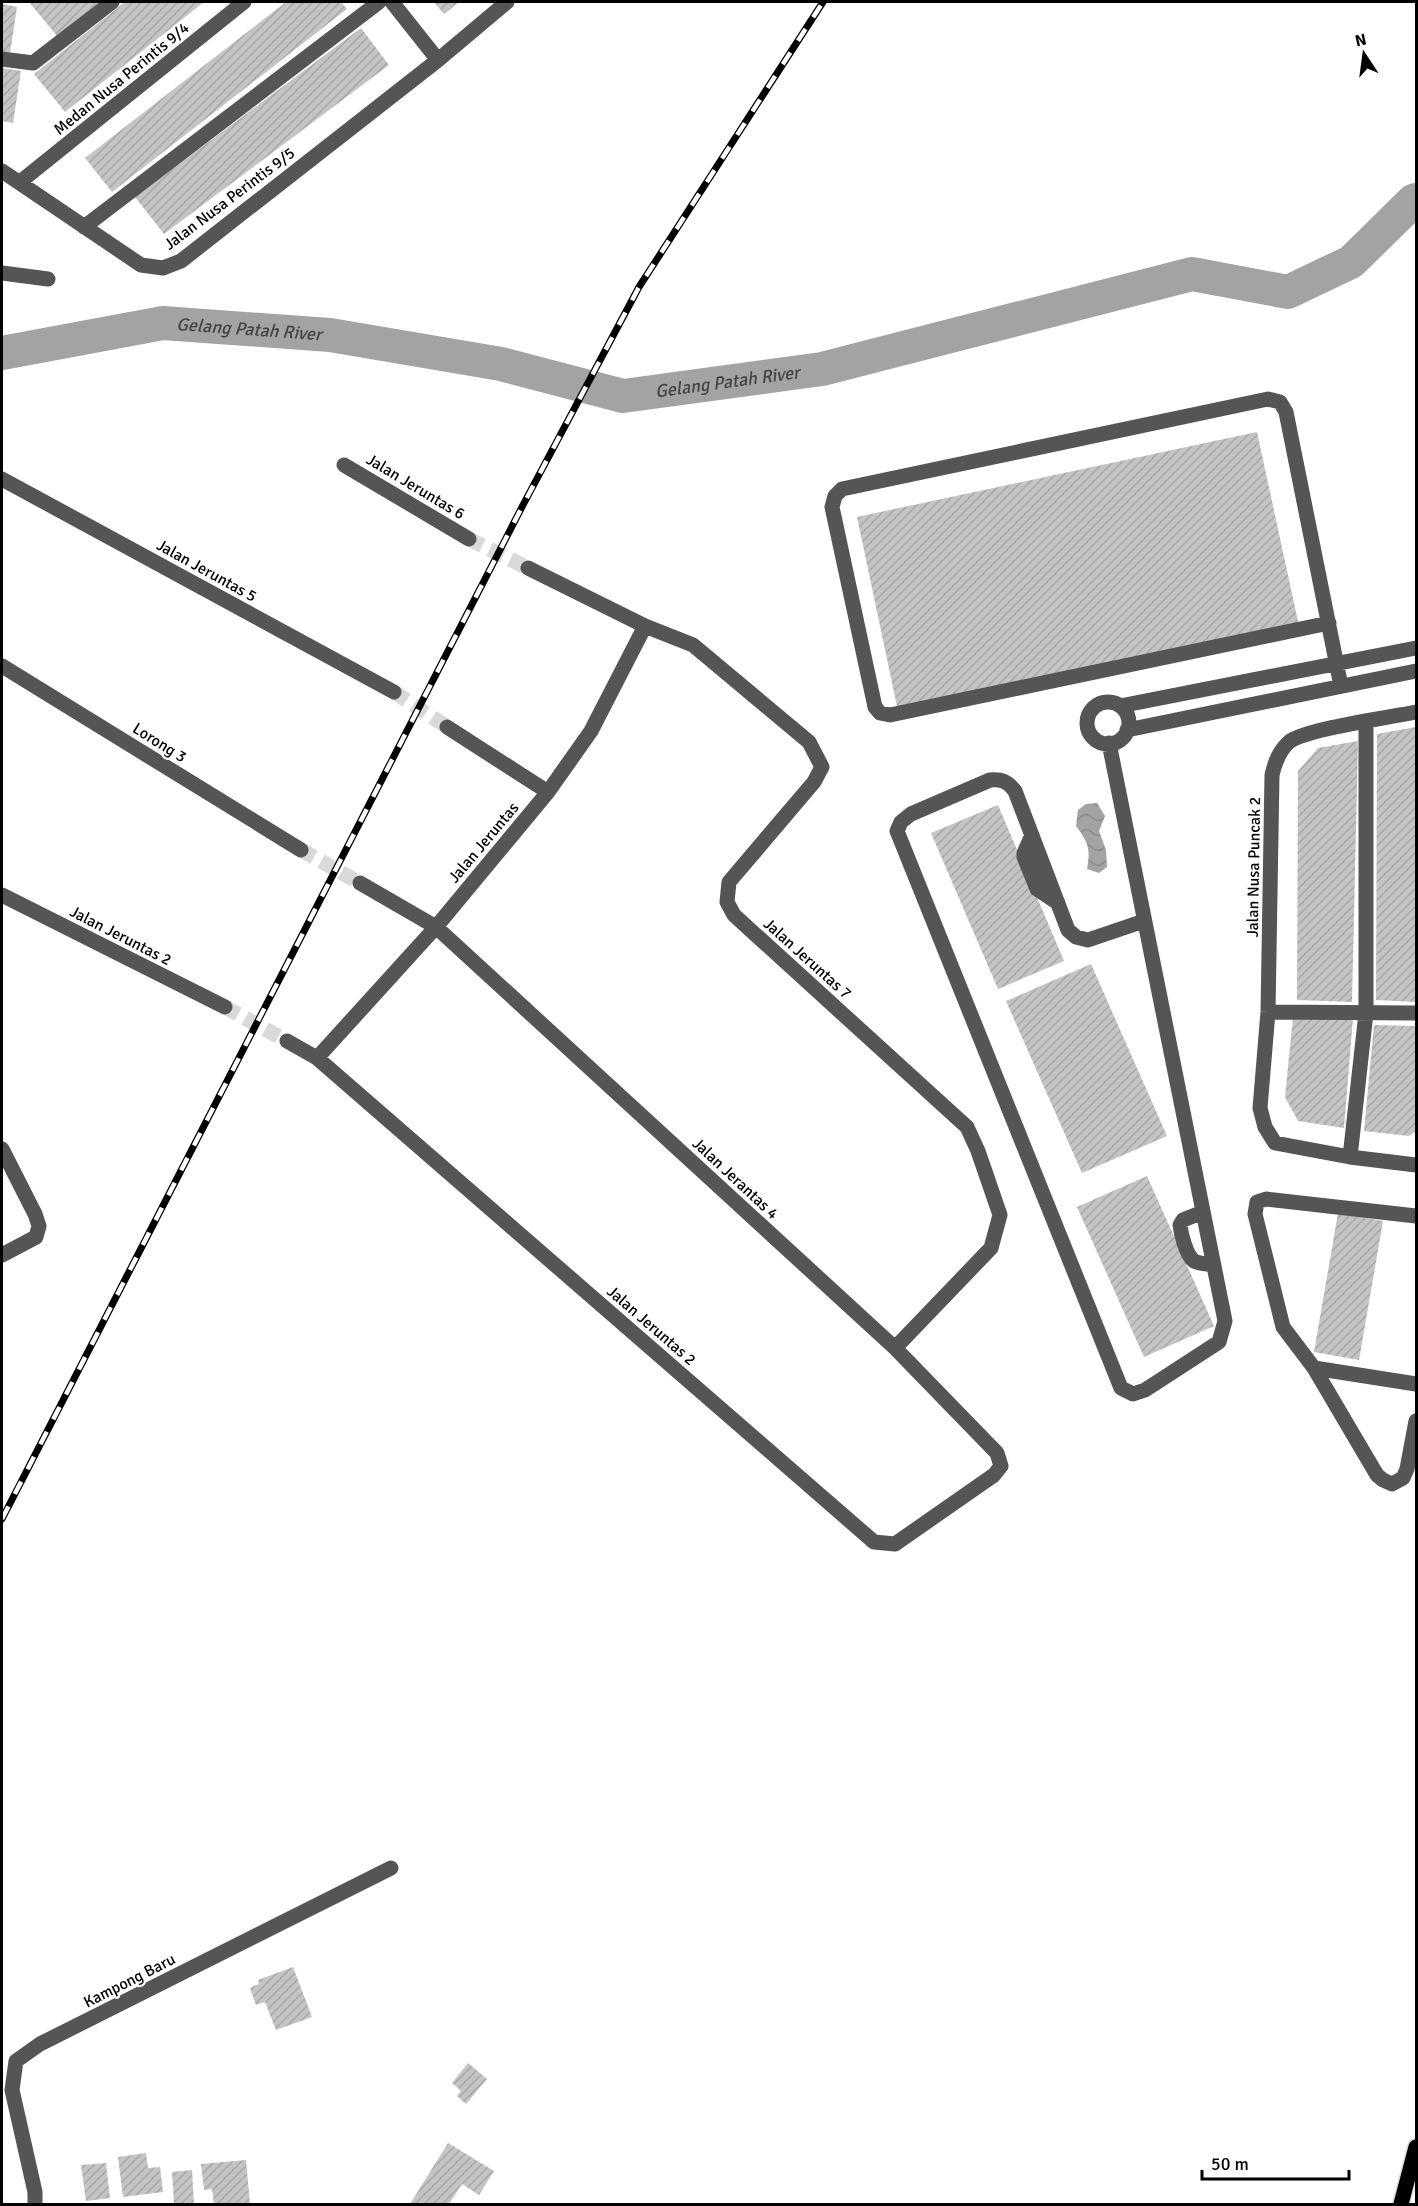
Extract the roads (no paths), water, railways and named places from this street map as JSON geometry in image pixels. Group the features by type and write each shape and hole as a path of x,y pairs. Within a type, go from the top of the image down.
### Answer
{"main road":[{"path":"1401,2205 1416,2147"}],"street":[{"path":"2,59 33,63 112,2"},
{"name":"Medan Nusa Perintis 9/4","path":"20,182 244,2"},
{"path":"84,227 379,2"},
{"path":"392,2 438,60"},
{"name":"Jalan Nusa Perintis 9/5","path":"2,171 141,265 163,268 182,261 438,60 507,2"},
{"path":"2,273 48,279"},
{"path":"1329,623 890,715 880,713 875,707 832,507 835,496 842,489 1268,399 1280,402 1286,412 1329,623 1341,686"},
{"name":"Jalan Jeruntas 6","path":"344,465 469,539"},
{"name":"Jalan Jeruntas 5","path":"2,479 394,692"},
{"path":"528,568 645,626"},
{"name":"Jalan Jeruntas","path":"317,1058 436,927 548,792 591,731 645,626"},
{"name":"Jalan Jeruntas 7","path":"645,626 693,645 809,742 822,767 814,782 729,882 727,902 734,915 967,1127 989,1183 1000,1215 991,1248 895,1348"},
{"path":"1120,706 1129,720 1127,730 1122,738 1102,743 1090,734 1087,720 1094,708 1107,702 1120,706 1416,648"},
{"name":"Lorong 3","path":"2,666 301,850"},
{"path":"1127,730 1416,671"},
{"name":"Jalan Nusa Puncak 2","path":"1350,1157 1275,1143 1265,1127 1260,1108 1268,1012 1272,775 1276,758 1290,741 1312,733 1416,712"},
{"path":"1366,721 1366,1013 1350,1157 1416,1165"},
{"path":"447,727 548,792"},
{"path":"1109,743 1225,1321 1219,1342 1145,1390 1133,1394 1121,1388 897,831 901,822 911,813 990,780 1008,782 1015,791 1068,930 1076,937 1088,940 1144,921"},
{"path":"360,883 436,927"},
{"name":"Jalan Jeruntas 2","path":"2,895 225,1007"},
{"name":"Jalan Jerantas 4","path":"436,927 895,1348 997,1453 1001,1466"},
{"path":"1268,1012 1416,1013"},
{"name":"Jalan Jeruntas 2","path":"287,1041 317,1058 874,1542 895,1544 994,1475 1001,1466"},
{"path":"2,1149 39,1226 36,1237 2,1255"},
{"path":"1416,1216 1266,1199 1257,1202 1255,1214 1283,1327 1314,1368 1377,1474 1383,1480 1392,1484 1403,1478 1407,1469 1416,1421"},
{"path":"1203,1212 1184,1220 1180,1225 1180,1230 1190,1257 1198,1263 1214,1265"},
{"path":"1314,1368 1416,1384"},
{"name":"Kampong Baru","path":"35,2205 35,2192 12,2090 16,2061 40,2044 391,1869"}],"water":[{"path":"1097,803 1105,816 1099,831 1106,850 1107,867 1099,873 1087,869 1089,856 1087,846 1076,826 1078,810 1086,804"}],"waterway":[{"name":"Gelang Patah River","path":"2,353 163,323 330,335 501,364 623,396 822,369 1192,274 1288,292 1351,262 1416,200"}],"tunnel":[{"path":"469,539 528,568"},
{"path":"394,692 447,727"},
{"path":"301,850 360,883"},
{"path":"225,1007 287,1041"}],"railway":[{"path":"2,1519 523,505 639,287 823,2"}]}
